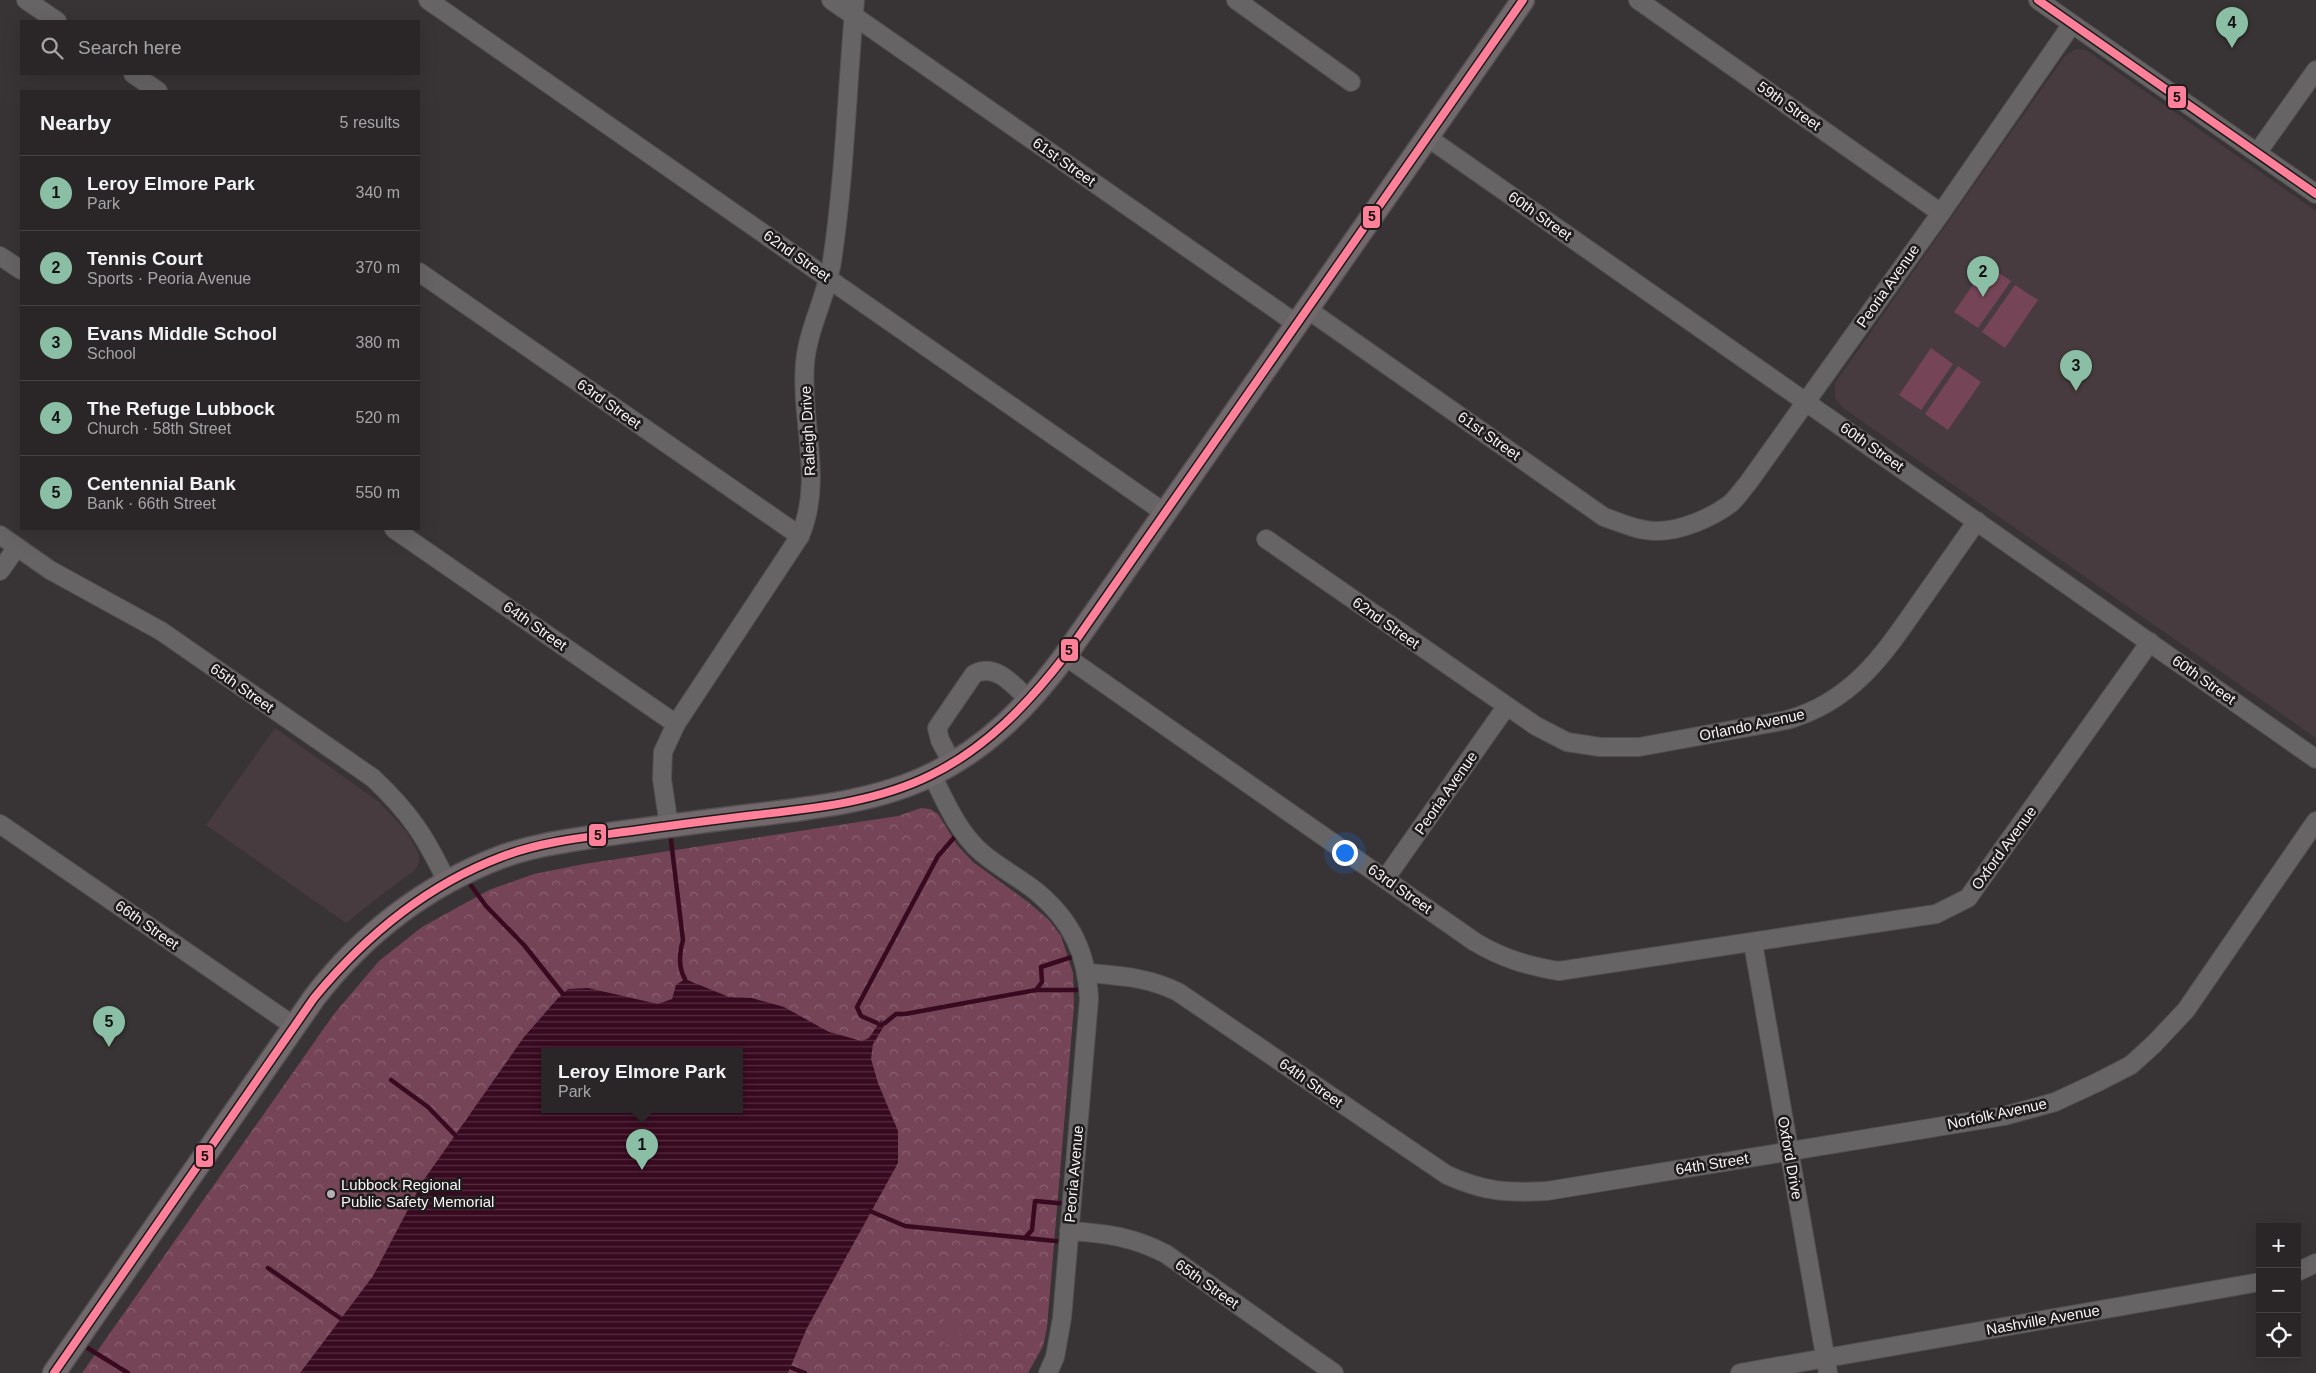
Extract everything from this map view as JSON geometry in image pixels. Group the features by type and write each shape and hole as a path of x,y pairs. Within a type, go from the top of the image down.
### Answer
{"main road":[{"path":"54,1373 294,1026 337,968 359,945 412,902 447,882 502,857 556,842 799,809 866,798 904,787 932,775 976,749 1030,701 1065,656 1523,0"}],"street":[{"path":"26,0 56,20"},
{"name":"62nd Street","path":"428,0 1165,513"},
{"name":"61st Street","path":"831,0 855,8 1302,316 1604,517 1631,526 1657,531 1683,526"},
{"path":"1236,0 1351,82"},
{"name":"59th Street","path":"1638,0 1940,213"},
{"path":"2038,0 2316,194"},
{"name":"Raleigh Drive","path":"669,826 662,779 663,752 676,724 800,536 808,514 811,468 805,363 815,320 830,278 837,233 855,8"},
{"name":"Peoria Avenue","path":"1683,526 1709,516 1731,503 1748,483 2072,24"},
{"path":"2257,153 2316,70"},
{"path":"134,75 157,90"},
{"name":"60th Street","path":"1427,137 2316,759"},
{"path":"0,256 20,269"},
{"name":"63rd Street","path":"420,273 800,536"},
{"name":"Orlando Avenue","path":"1506,707 1536,726 1567,742 1600,747 1639,747 1808,714 1830,702 1860,680 1882,657 1977,520"},
{"name":"64th Street","path":"395,530 676,724"},
{"name":"65th Street","path":"0,535 50,570 161,631 372,778 399,803 416,825 447,882"},
{"name":"62nd Street","path":"1266,539 1506,707"},
{"path":"0,571 16,547"},
{"name":"Oxford Avenue","path":"1752,943 1936,914 1968,898 2150,642"},
{"name":"63rd Street","path":"1065,656 1495,954 1535,968 1559,971 1752,943"},
{"path":"952,762 940,740 937,728 970,677 984,670 997,673 1030,701"},
{"name":"Peoria Avenue","path":"1386,878 1506,707"},
{"path":"932,775 963,833 980,852 1037,892 1056,910 1074,935 1088,973"},
{"name":"Norfolk Avenue","path":"1789,1151 2004,1116 2055,1102 2131,1065 2186,1010 2316,821"},
{"name":"66th Street","path":"0,824 294,1026"},
{"name":"Oxford Drive","path":"1752,943 1827,1365"},
{"name":"Peoria Avenue","path":"1048,1373 1055,1357 1062,1318 1089,999 1088,973"},
{"name":"64th Street","path":"1088,973 1140,977 1178,992 1413,1154 1447,1175 1473,1186 1513,1193 1547,1191 1789,1151"},
{"name":"65th Street","path":"1069,1231 1103,1233 1144,1242 1166,1254 1332,1372"},
{"path":"2301,1270 2316,1263"},
{"name":"Nashville Avenue","path":"1740,1373 1827,1365 2256,1283"}],"shaded area":[{"path":"2075,49 2086,50 2316,211 2316,738 1843,408 1835,398 1835,383 2064,57"},
{"path":"275,728 379,802 407,832 419,854 419,863 415,870 346,923 206,825"},
{"path":"685,979 729,997 752,998 784,1007 829,1032 862,1041 869,1038 881,1020 885,1023 873,1044 871,1059 878,1083 898,1131 898,1163 807,1328 788,1373 300,1373 373,1276 423,1181 524,1037 558,998 568,989 588,988 658,1004 672,999 676,985"}],"green space":[{"path":"1987,265 2011,281 1978,328 1954,312"},
{"path":"2015,285 2038,300 2005,348 1982,332"},
{"path":"1931,348 1953,364 1921,410 1899,395"},
{"path":"1958,366 1981,382 1948,430 1925,414"},
{"path":"921,808 930,809 938,814 957,845 973,862 1028,902 1049,920 1061,936 1073,973 1074,1006 1047,1327 1043,1346 1028,1373 82,1373 334,1014 379,961 422,927 489,890 534,874 584,864 898,816"},
{"path":"946,1317 963,1330 950,1347 933,1334"}],"waterway":[{"path":"670,832 683,940 680,965 685,979"},
{"path":"877,1023 861,1016 857,1007 938,856 959,832"},
{"path":"467,880 486,906 524,945 563,994"},
{"path":"1036,990 1042,982 1041,967 1078,955"},
{"path":"885,1023 896,1014 905,1014 1036,990 1085,990"},
{"path":"391,1080 428,1107 456,1136"},
{"path":"1025,1238 1032,1230 1035,1201 1068,1204"},
{"path":"870,1211 905,1226 1065,1242"},
{"path":"268,1268 340,1318"},
{"path":"81,1344 128,1373"},
{"path":"792,1368 805,1373"}],"transit line":[{"name":"5","path":"54,1373 314,998 354,954 398,915 422,898 473,869 501,857 549,843 823,806 889,792 931,775 951,764 970,752 1005,723 1021,708 1065,656 1523,0"},
{"name":"5","path":"2038,0 2316,194"}],"place":[{"name":"The Refuge Lubbock","path":"2232,48"},
{"name":"Tennis Court","path":"1983,297"},
{"name":"Evans Middle School","path":"2076,391"},
{"name":"Centennial Bank","path":"109,1047"},
{"name":"Leroy Elmore Park","path":"642,1170"},
{"name":"Lubbock Regional Public Safety Memorial","path":"331,1194"}]}
